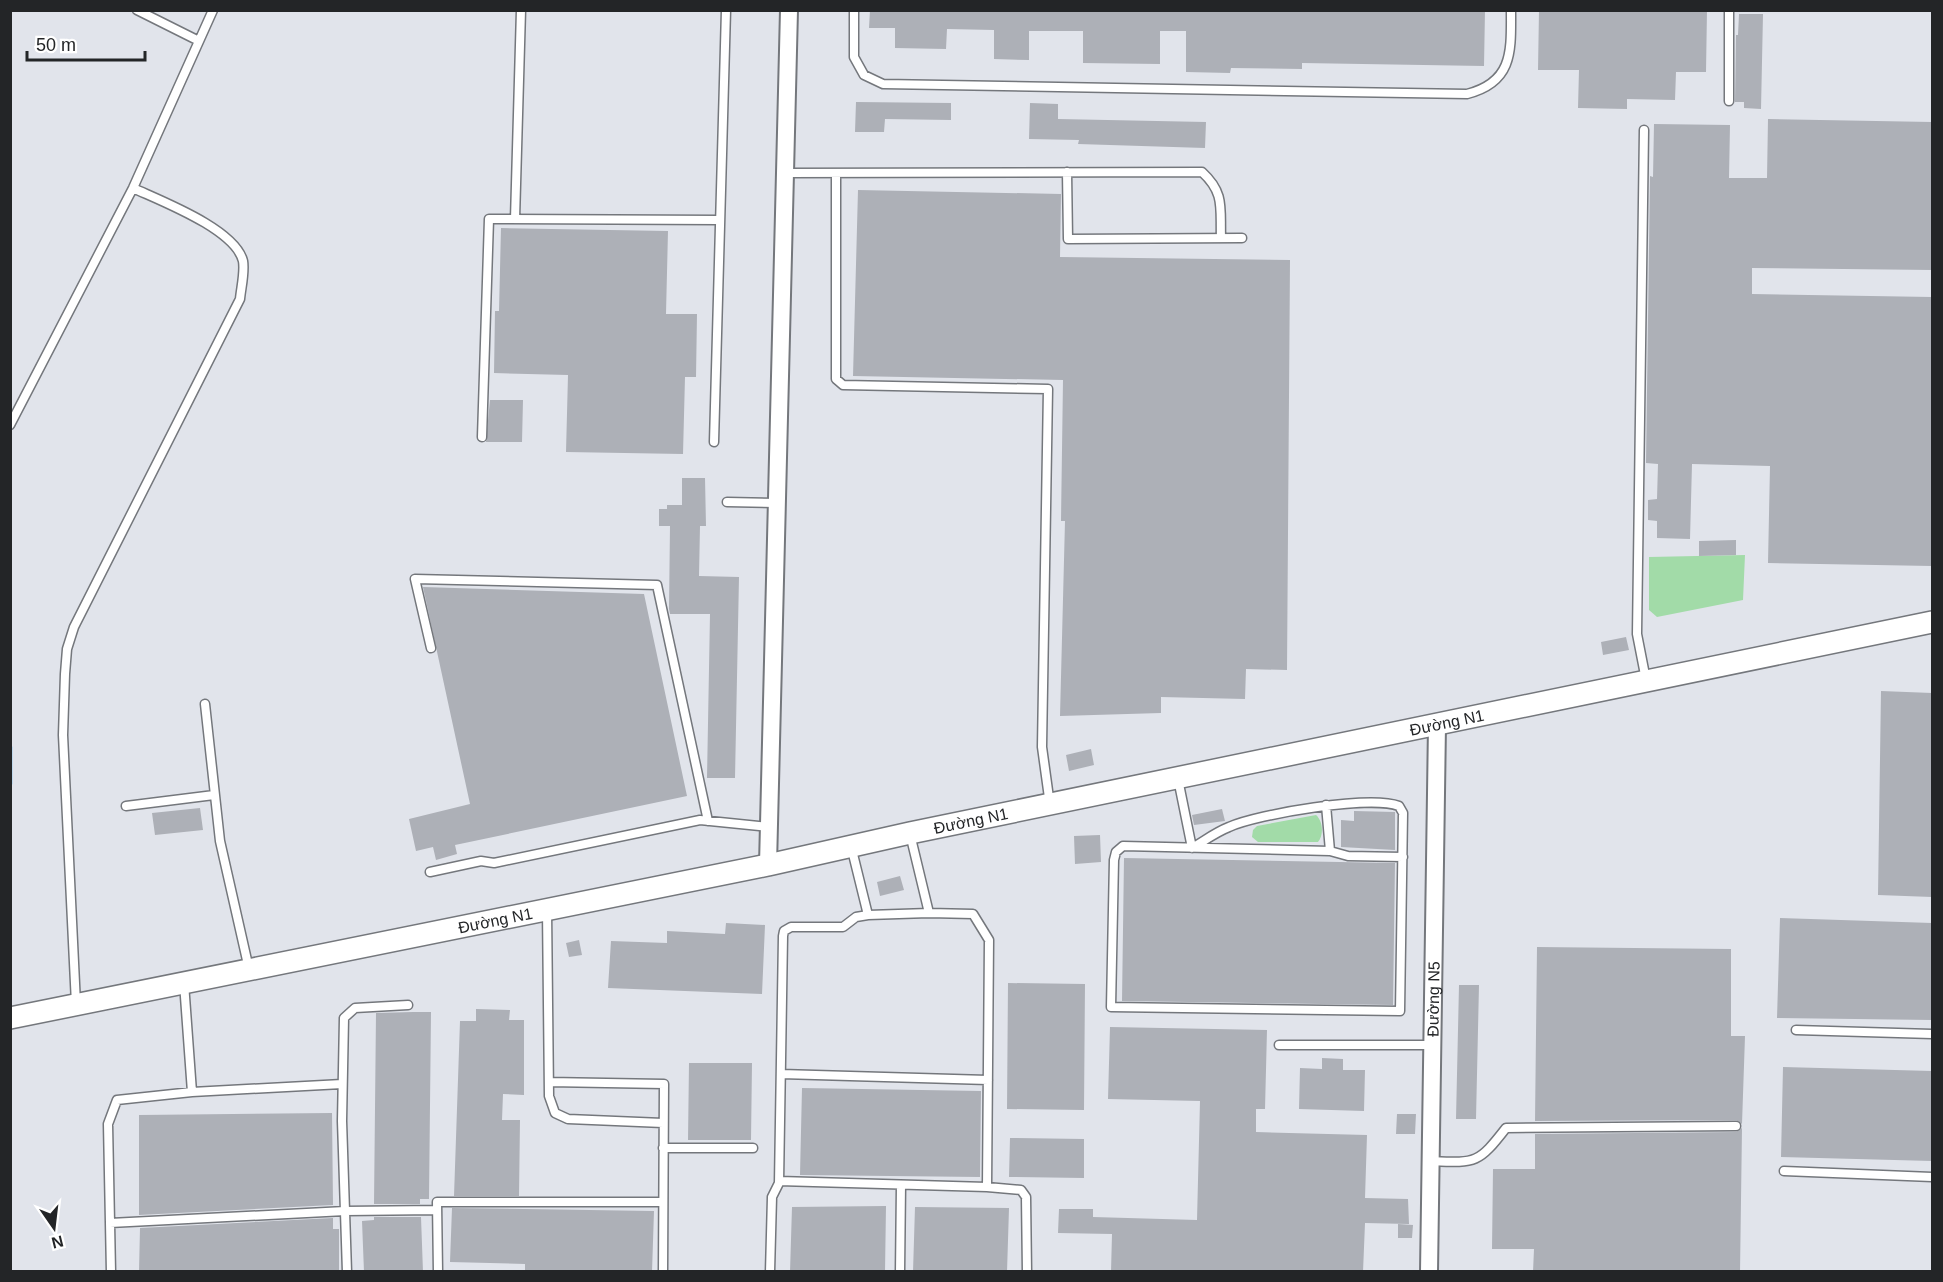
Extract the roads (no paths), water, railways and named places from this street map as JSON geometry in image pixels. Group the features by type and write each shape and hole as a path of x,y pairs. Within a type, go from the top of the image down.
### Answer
{"street":[{"path":"768,865 789,10"},
{"name":"Đường N1","path":"10,1018 768,865 910,833 1050,806 1932,622"},
{"name":"Đường N5","path":"1429,1272 1437,725"}],"lane":[{"path":"137,10 199,41"},
{"path":"10,425 132,188 213,10"},
{"path":"515,219 521,10"},
{"path":"714,442 726,10"},
{"path":"854,10 854,57 864,75 883,84 1467,94 1480,90 1505,69 1511,54 1511,10"},
{"path":"1729,10 1729,101"},
{"path":"1644,130 1637,634 1647,682"},
{"path":"1067,172 1068,239 1242,238"},
{"path":"785,173 1202,172 1215,184 1220,194 1221,238"},
{"path":"837,173 836,379 843,385 1048,389 1042,747 1050,806"},
{"path":"76,1005 63,735 67,650 74,627 240,298 243,262 233,243 190,214 132,188"},
{"path":"482,437 489,219 719,220"},
{"path":"728,502 777,503"},
{"path":"431,648 415,579 657,585 708,821"},
{"path":"205,704 214,795 224,859 249,969"},
{"path":"1178,779 1192,848"},
{"path":"126,806 214,795"},
{"path":"1192,848 1230,826 1326,805 1348,803 1399,806 1403,813 1403,857 1400,1011 1111,1007 1116,852 1124,846 1192,848 1330,851 1348,856 1403,857"},
{"path":"1326,805 1330,851"},
{"path":"430,873 481,861 494,863 677,824 708,821 769,827"},
{"path":"910,833 929,913"},
{"path":"851,846 868,915"},
{"path":"547,910 549,1096 555,1113 568,1119 663,1124"},
{"path":"770,1272 772,1197 779,1181 784,931 791,927 843,927 856,917 868,915 965,912 973,914 986,932 990,948 987,1187"},
{"path":"184,982 192,1092"},
{"path":"346,1272 342,1084 344,1018 347,1012 355,1008 408,1005"},
{"path":"1796,1030 1932,1034"},
{"path":"1279,1045 1432,1045"},
{"path":"781,1074 988,1080"},
{"path":"549,1082 664,1084 663,1272"},
{"path":"111,1272 108,1124 117,1100 192,1092 342,1084"},
{"path":"1431,1161 1464,1162 1485,1155 1506,1128 1736,1126"},
{"path":"663,1148 753,1148"},
{"path":"1784,1170 1932,1177"},
{"path":"779,1181 1021,1190 1026,1197 1027,1272"},
{"path":"900,1272 901,1185"},
{"path":"438,1272 437,1202 663,1202"},
{"path":"110,1223 345,1211 437,1210"}],"waterway":[{"path":"10,747 10,784"}]}
